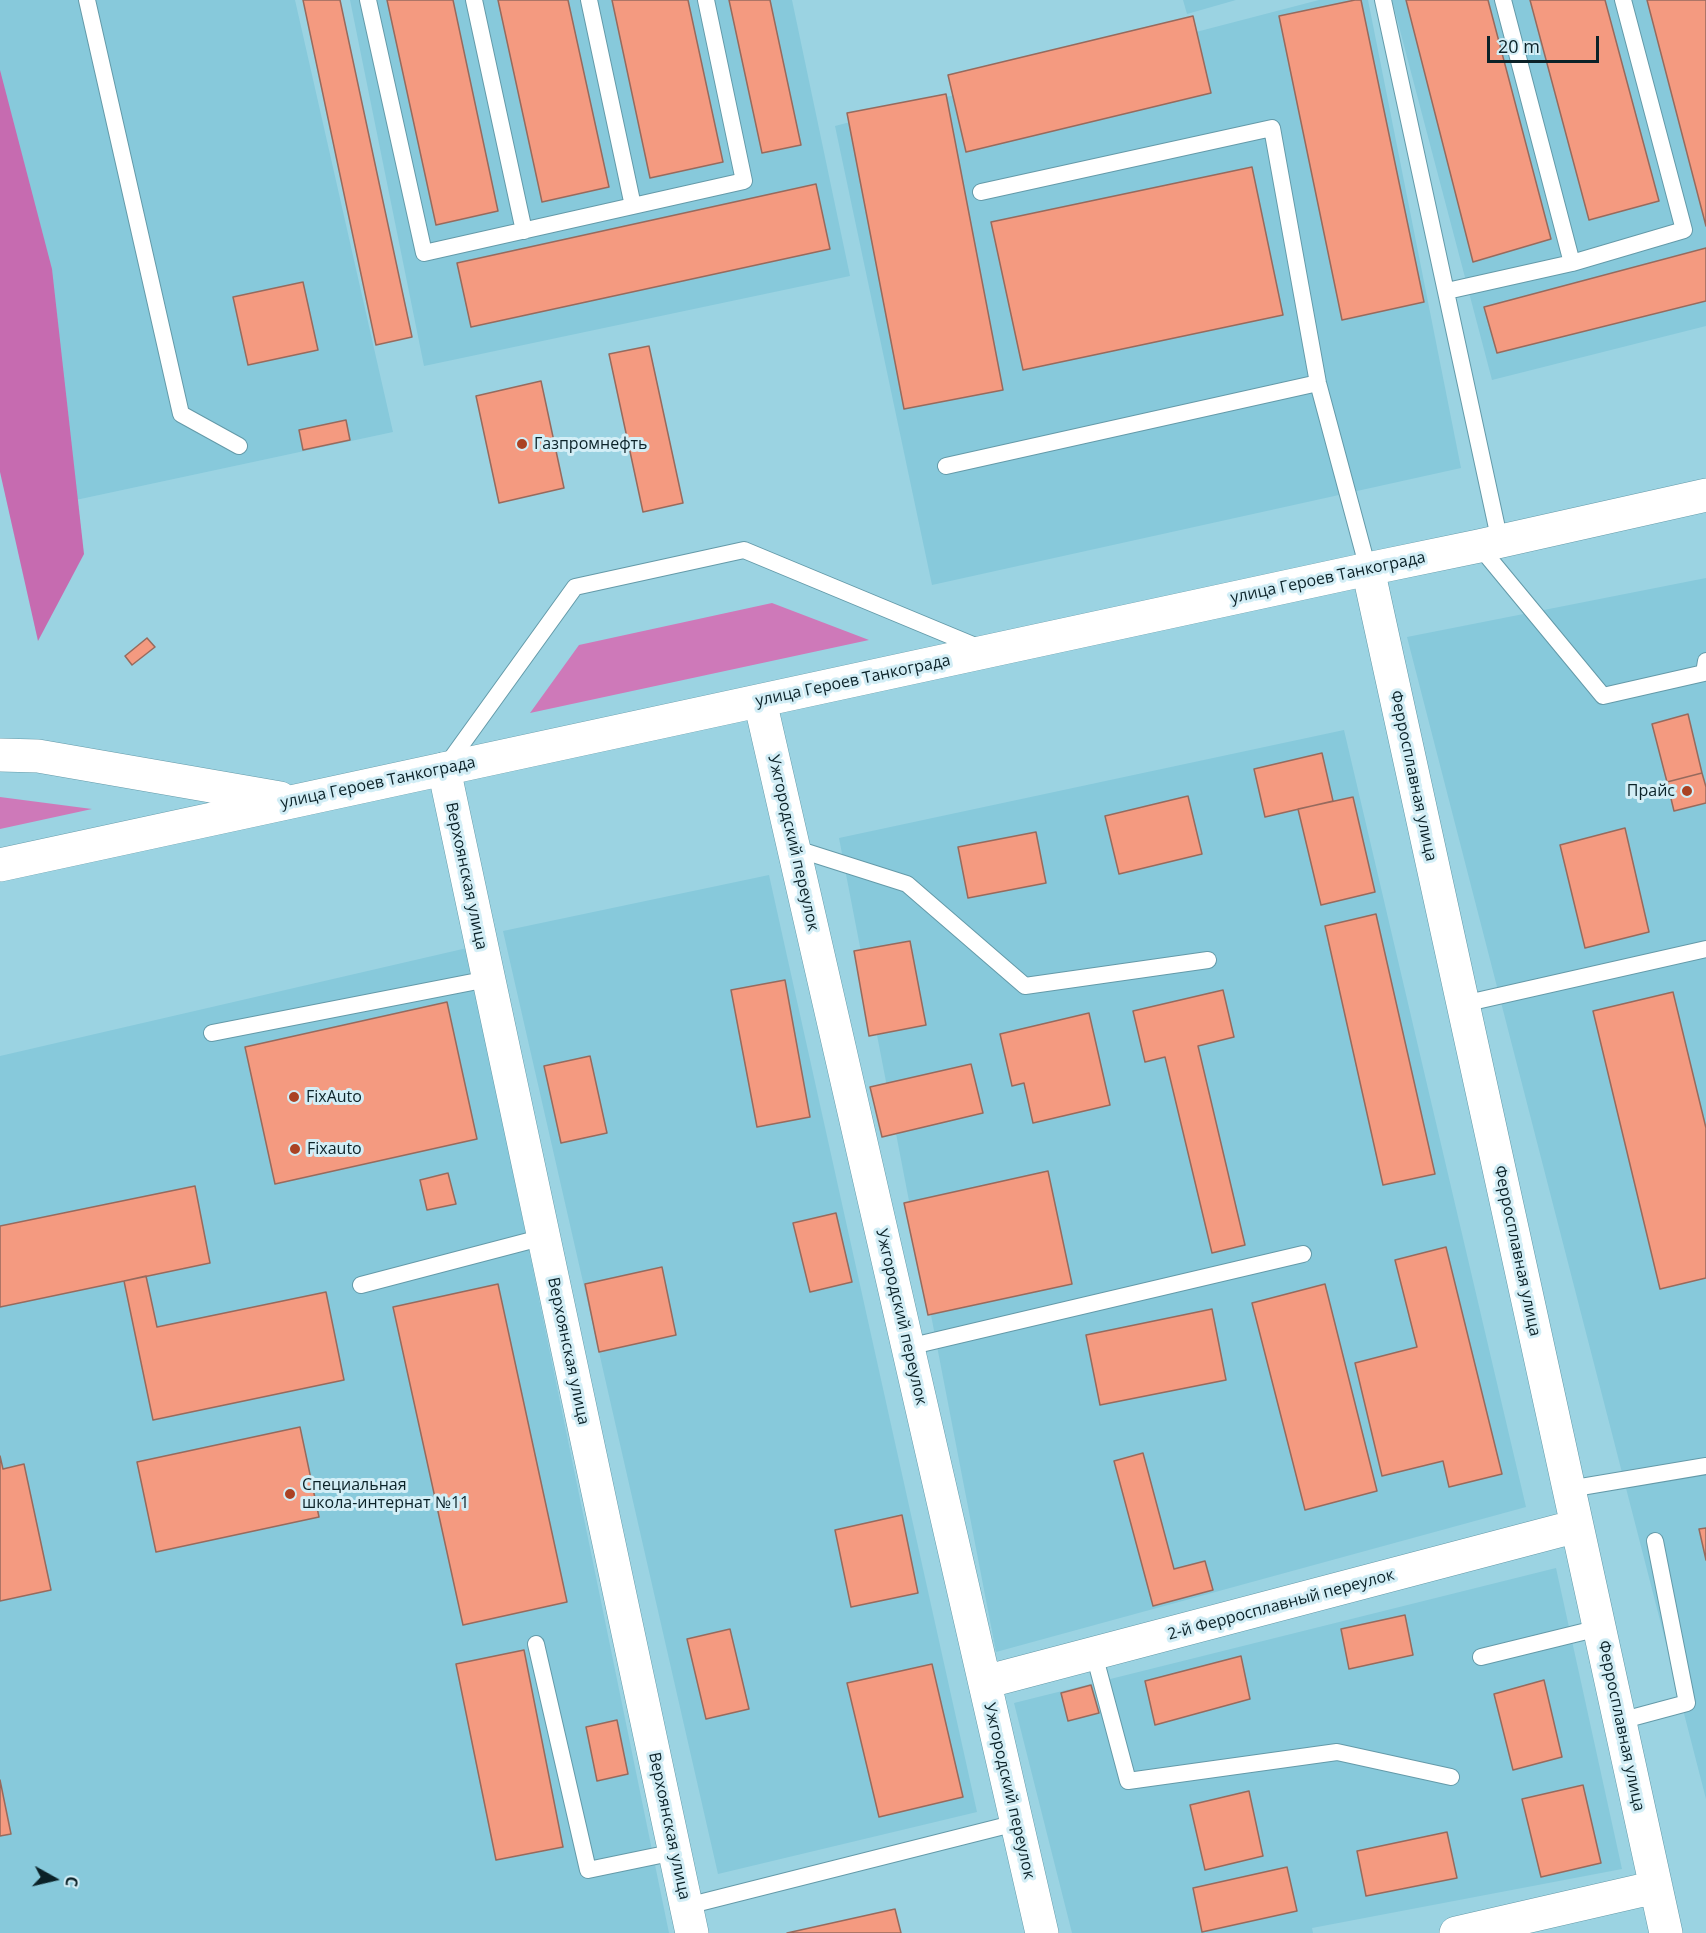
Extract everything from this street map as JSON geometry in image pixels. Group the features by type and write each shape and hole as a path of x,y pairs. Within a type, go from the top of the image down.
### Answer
{"street":[{"name":"улица Героев Танкограда","path":"0,865 1490,544 1706,495"},
{"name":"Ферросплавная улица","path":"1368,569 1666,1933"},
{"name":"Ужгородский переулок","path":"760,701 1042,1933"},
{"path":"0,756 38,756 296,801"},
{"name":"Верхоянская улица","path":"444,769 689,1919"},
{"name":"2-й Ферросплавный переулок","path":"985,1682 1577,1526"},
{"path":"1456,1933 1656,1887"}],"lane":[{"path":"87,0 181,414 239,446"},
{"path":"368,0 424,253 744,181 706,0"},
{"path":"474,0 524,231"},
{"path":"589,0 633,206"},
{"path":"1383,0 1448,291 1490,544 1603,696 1704,673 1706,661"},
{"path":"1503,0 1572,262"},
{"path":"1448,291 1572,262 1684,230 1623,0"},
{"path":"981,192 1272,128 1318,383 1368,569"},
{"path":"946,466 1318,383"},
{"path":"444,769 575,587 733,552 744,550 990,652"},
{"path":"794,848 907,884 1025,986 1208,960"},
{"path":"1463,1004 1706,949"},
{"path":"212,1033 488,980"},
{"path":"362,1285 544,1237"},
{"path":"908,1347 1303,1254"},
{"path":"1569,1489 1706,1466"},
{"path":"1620,1722 1687,1703 1655,1541"},
{"path":"1481,1657 1599,1628"},
{"path":"536,1644 588,1870 675,1852"},
{"path":"1094,1654 1128,1781 1337,1752 1451,1778"},
{"path":"689,1919 1016,1823"}],"shaded area":[{"path":"0,0 295,0 393,432 71,501 0,171"},
{"path":"350,0 792,0 850,276 424,366"},
{"path":"1183,0 1236,0 1187,14"},
{"path":"1319,0 1368,0 1461,468 932,585 835,126"},
{"path":"1392,0 1706,0 1706,326 1492,380"},
{"path":"0,70 52,269 84,554 38,641 0,472"},
{"path":"1706,578 1706,1799 1407,637"},
{"path":"772,603 869,640 530,713 579,645"},
{"path":"1344,730 1526,1507 996,1652 839,838"},
{"path":"0,797 92,809 0,829"},
{"path":"769,875 977,1812 718,1874 503,931"},
{"name":"Специальная школа-интернат №11","path":"467,948 669,1933 0,1933 0,1056"},
{"path":"1556,1568 1622,1869 1312,1928 1313,1933 1072,1933 1014,1703"}],"building":[{"path":"303,0 340,0 412,337 376,345"},
{"path":"387,0 453,0 498,211 436,225"},
{"path":"498,0 568,0 609,187 542,202"},
{"path":"612,0 688,0 723,162 650,178"},
{"path":"729,0 770,0 801,145 762,153"},
{"path":"1361,0 1424,302 1342,320 1279,16"},
{"path":"1406,0 1488,0 1551,239 1473,262"},
{"path":"1530,0 1605,0 1659,201 1589,220"},
{"path":"1647,0 1706,0 1706,226"},
{"path":"1193,16 1211,93 966,152 948,75"},
{"path":"946,94 1003,390 904,409 847,113"},
{"path":"1252,167 1283,315 1023,370 991,222"},
{"path":"816,184 830,249 471,327 457,263"},
{"path":"1706,248 1706,301 1497,353 1484,307"},
{"path":"303,282 318,350 248,365 233,297"},
{"path":"649,346 683,503 643,512 609,354"},
{"path":"541,381 564,488 499,503 476,396"},
{"path":"346,420 350,440 303,450 299,430"},
{"path":"147,638 155,647 132,665 125,656"},
{"path":"1688,714 1702,773 1667,782 1652,724"},
{"path":"1322,753 1333,801 1265,817 1254,769"},
{"path":"1702,773 1706,787 1706,803 1674,811 1667,782"},
{"path":"1188,796 1202,854 1119,874 1105,816"},
{"path":"1353,797 1375,892 1321,905 1298,809"},
{"path":"1625,828 1649,932 1585,948 1560,845"},
{"path":"1036,832 1046,883 968,898 958,847"},
{"path":"1376,914 1435,1174 1383,1185 1325,926"},
{"path":"910,941 926,1025 869,1036 854,951"},
{"path":"785,980 810,1117 757,1127 731,990"},
{"path":"1223,990 1234,1037 1198,1046 1245,1245 1212,1253 1165,1057 1145,1062 1133,1011"},
{"path":"1673,992 1706,1128 1706,1278 1660,1289 1593,1011"},
{"path":"447,1002 477,1139 275,1184 245,1047"},
{"path":"1089,1013 1110,1105 1033,1123 1024,1083 1012,1086 1000,1034"},
{"path":"590,1056 607,1133 561,1143 544,1066"},
{"path":"971,1064 983,1113 882,1137 870,1087"},
{"path":"1048,1171 1072,1284 928,1315 904,1203"},
{"path":"448,1173 456,1204 427,1210 420,1180"},
{"path":"195,1186 210,1263 0,1307 0,1226"},
{"path":"836,1213 852,1282 810,1292 793,1223"},
{"path":"1446,1247 1502,1474 1449,1487 1443,1461 1382,1476 1355,1363 1417,1347 1395,1260"},
{"path":"662,1267 676,1335 599,1352 585,1284"},
{"path":"146,1276 157,1327 326,1292 344,1380 153,1420 124,1281"},
{"path":"498,1284 567,1602 463,1625 393,1307"},
{"path":"1325,1284 1377,1491 1305,1510 1252,1303"},
{"path":"1212,1309 1226,1380 1100,1405 1086,1335"},
{"path":"300,1427 319,1517 156,1552 137,1462"},
{"path":"1143,1453 1174,1569 1205,1561 1213,1590 1153,1606 1114,1461"},
{"path":"0,1456 3,1469 24,1464 51,1590 0,1601"},
{"path":"902,1515 918,1593 851,1607 835,1530"},
{"path":"1706,1528 1706,1560 1699,1529"},
{"path":"1405,1615 1413,1655 1349,1669 1341,1629"},
{"path":"730,1629 749,1709 706,1719 687,1639"},
{"path":"524,1650 563,1847 496,1860 456,1664"},
{"path":"1241,1656 1250,1699 1155,1725 1145,1681"},
{"path":"932,1664 963,1797 879,1817 847,1683"},
{"path":"1544,1680 1562,1757 1513,1770 1494,1694"},
{"path":"1091,1685 1099,1713 1068,1721 1061,1693"},
{"path":"617,1720 628,1774 597,1781 586,1727"},
{"path":"0,1780 11,1834 0,1836"},
{"path":"1583,1785 1601,1863 1541,1877 1522,1799"},
{"path":"1249,1791 1263,1856 1205,1870 1190,1805"},
{"path":"1447,1832 1457,1878 1366,1896 1357,1851"},
{"path":"1287,1867 1297,1911 1202,1932 1193,1888"},
{"path":"895,1909 901,1933 787,1933"}],"place":[{"name":"Газпромнефть","path":"522,444"},
{"name":"Прайс","path":"1687,791"},
{"name":"FixAuto","path":"294,1097"},
{"name":"Fixauto","path":"295,1149"},
{"name":"Специальная школа-интернат №11","path":"290,1494"}]}
